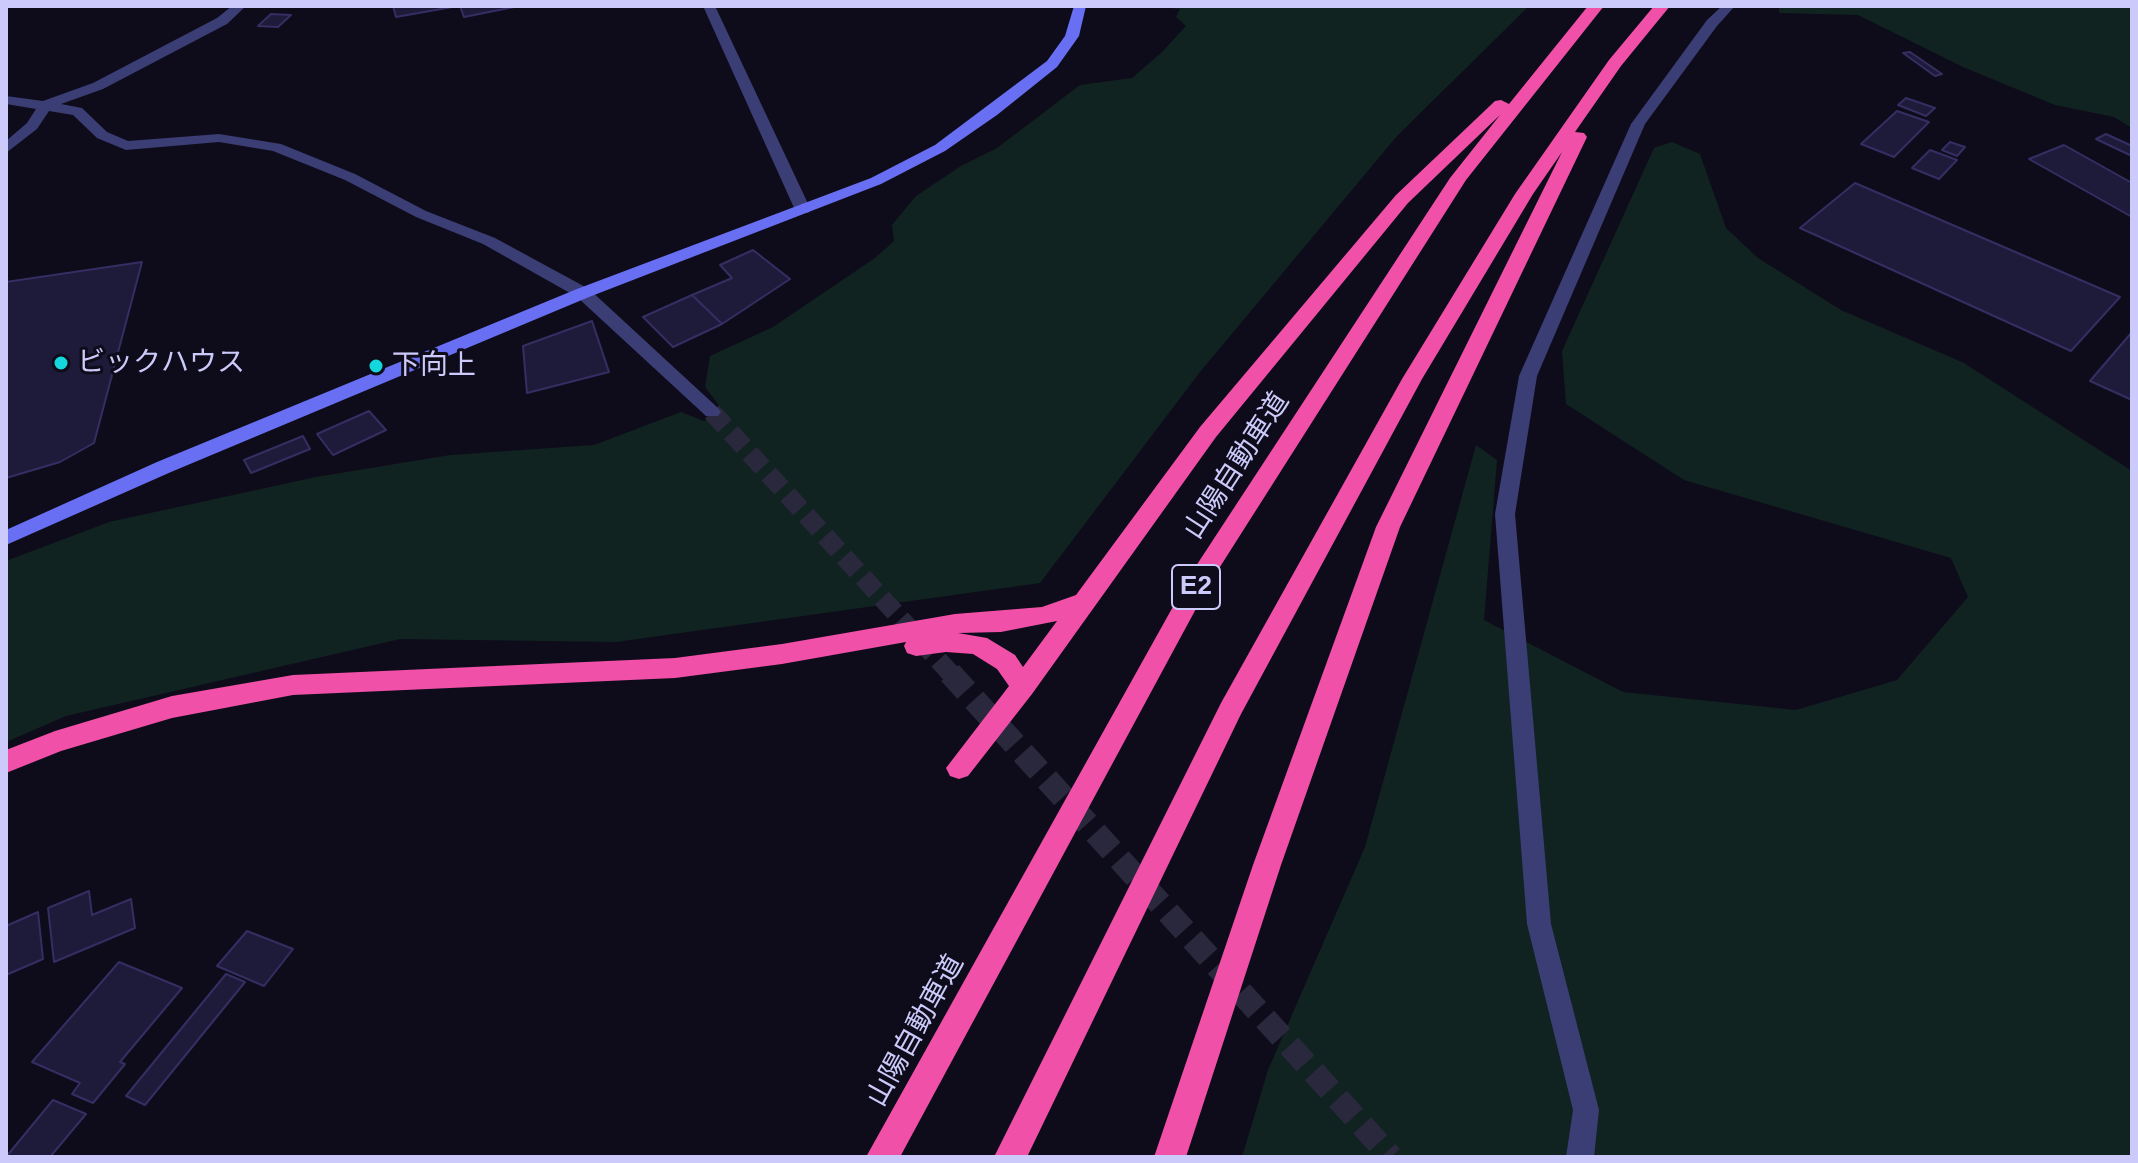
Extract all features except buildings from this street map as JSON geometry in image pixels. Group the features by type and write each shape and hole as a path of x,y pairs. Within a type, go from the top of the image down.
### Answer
{"highway":[{"name":"山陽自動車道","path":"882,1157 1202,575 1459,178 1596,6"},
{"path":"1010,1157 1230,710 1412,379 1524,194 1615,63 1662,6"},
{"path":"959,768 1023,687 1208,432 1402,199 1560,48"},
{"path":"1170,1157 1267,865 1388,527 1615,63"},
{"path":"6,762 55,742 172,707 293,685 675,668 782,654 955,624 1043,616 1084,602"},
{"path":"6,777 116,737 236,709 358,695 559,691 669,682 747,674 946,642 978,645 1006,662 1023,687"}],"street":[{"path":"6,149 32,126 46,105 98,86 222,21 240,6"},
{"path":"709,6 803,210"},
{"path":"6,538 164,467 583,293 803,210 901,168 940,148 1052,64 1072,36 1080,6"},
{"path":"1580,1157 1586,1110 1539,924 1505,514 1528,376 1638,124 1712,23 1729,6"},
{"path":"6,100 77,111 102,135 126,146 219,138 276,147 350,177 421,214 489,241 583,293 712,412"}],"green space":[{"path":"1152,6 1529,6 1397,136 1200,372 1040,583 616,642 400,639 66,716 6,742 6,561 109,522 316,477 450,455 594,445 681,412 704,421 724,412 705,387 710,356 773,327 875,258 894,241 892,225 916,196 961,166 997,148 1080,85 1132,78 1186,26 1176,17 1180,9"},
{"path":"1779,6 2132,6 2132,128 2114,117 2055,105 1963,67 1858,15 1779,13"},
{"path":"1672,142 1700,154 1726,228 1758,258 1841,310 1964,363 2132,471 2132,1157 1242,1157 1268,1070 1365,847 1476,445 1497,460 1484,620 1623,692 1796,710 1897,680 1968,597 1951,558 1684,480 1566,404 1562,351 1654,148"}],"tunnel":[{"path":"712,412 952,675"},
{"path":"950,673 1391,1157"}],"place":[{"name":"ビックハウス","path":"61,363"},
{"name":"下向上","path":"376,366"}]}
